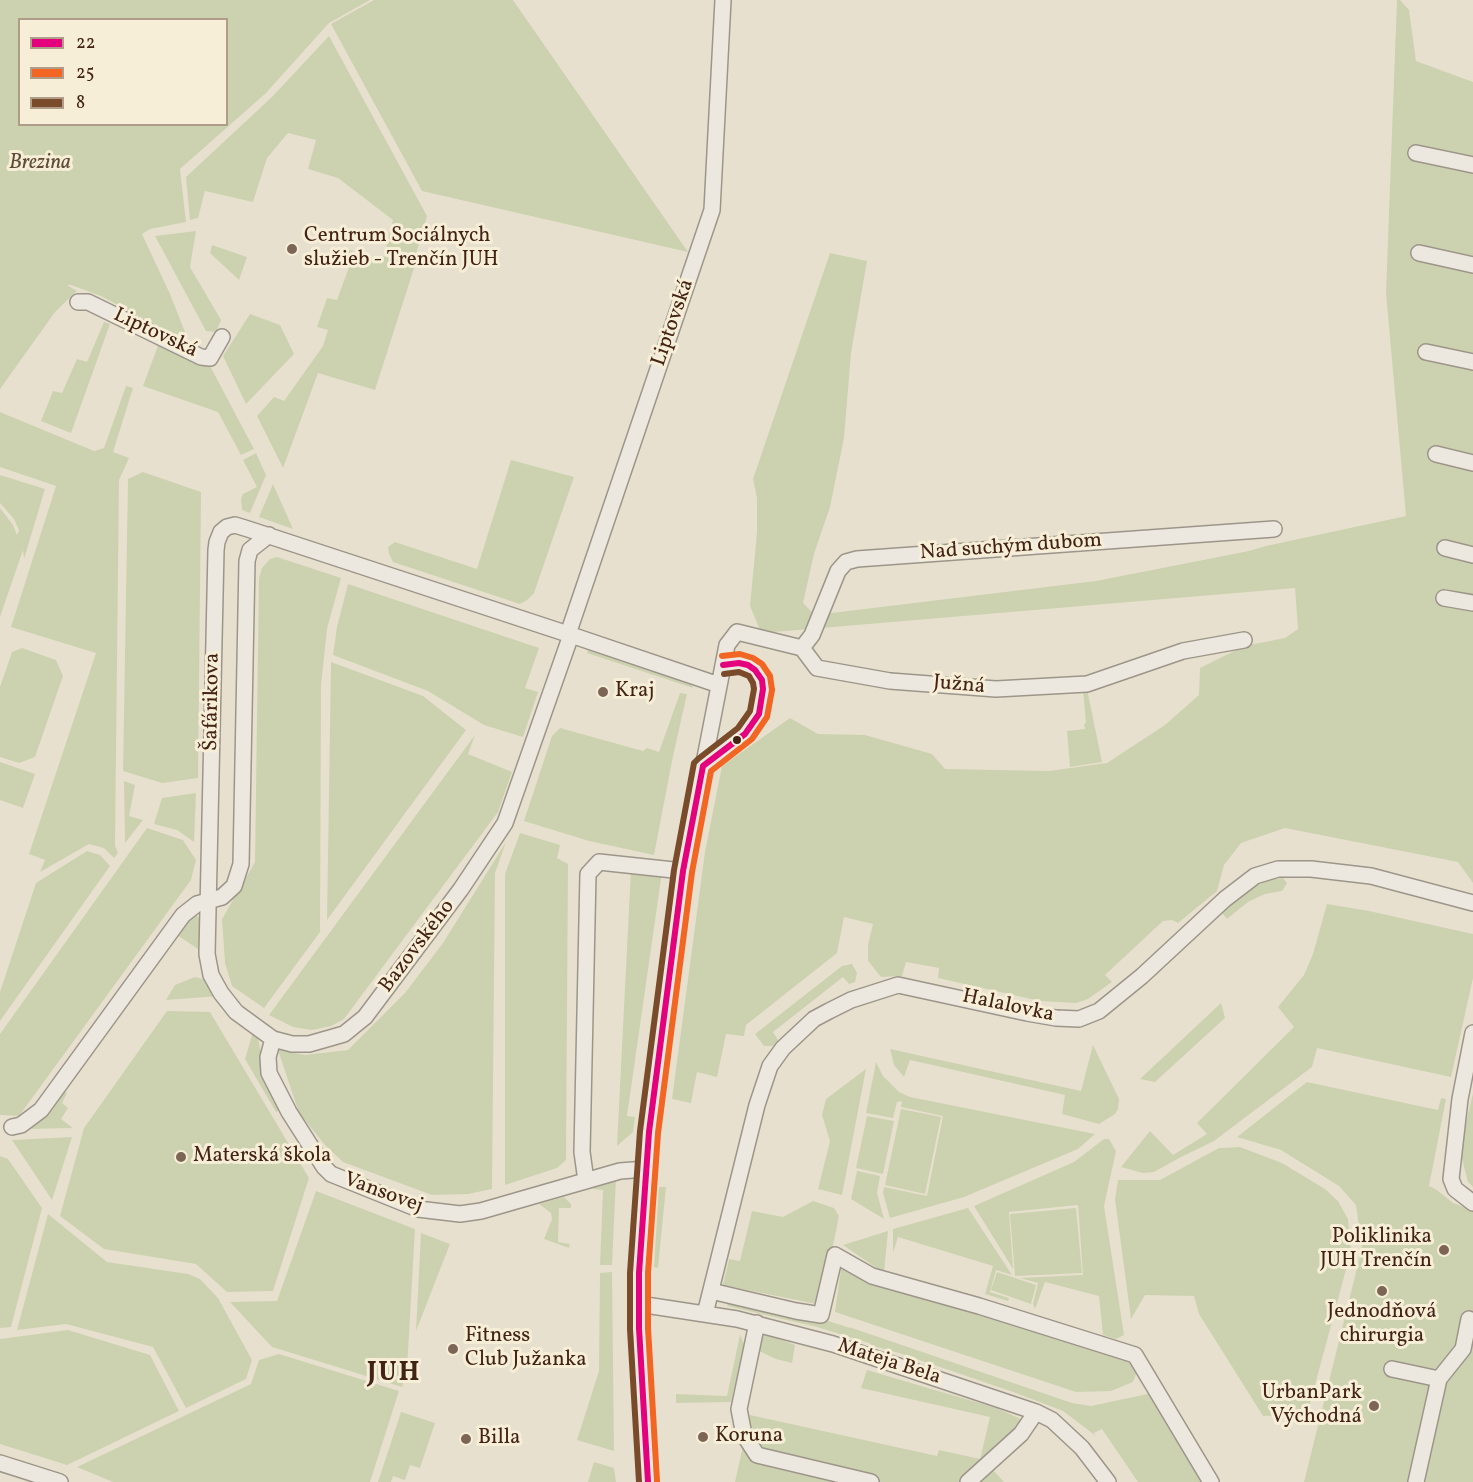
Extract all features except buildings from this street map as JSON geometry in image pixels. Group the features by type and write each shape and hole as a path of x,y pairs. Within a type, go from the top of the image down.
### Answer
{"street":[{"name":"Liptovská","path":"570,635 712,210 723,0"},
{"path":"1416,153 1473,165"},
{"path":"1419,254 1473,265"},
{"name":"Liptovská","path":"78,302 88,302 201,357 210,358 222,337"},
{"path":"1426,352 1473,362"},
{"path":"1436,454 1473,463"},
{"name":"Šafárikova","path":"208,902 217,542 221,532 235,525 269,535"},
{"name":"Nad suchým dubom","path":"802,648 812,635 838,571 846,562 857,559 1274,530"},
{"path":"269,535 719,685"},
{"name":"Šafárikova","path":"12,1127 21,1125 41,1110 183,915 197,904 222,897 234,886 241,864 247,561 250,550 269,535"},
{"path":"1445,548 1473,555"},
{"path":"1444,598 1473,603"},
{"path":"648,1482 639,1304 646,1169 683,871 727,645 737,632 802,648"},
{"name":"Bazovského","path":"208,902 207,954 212,975 221,993 236,1012 273,1039 292,1044 325,1041 344,1034 365,1017 461,890 505,823 570,635"},
{"name":"Južná","path":"802,648 817,668 890,681 996,689 1087,684 1182,651 1244,640"},
{"path":"703,766 745,734 759,714 763,689 762,680 755,670 739,663 723,665"},
{"path":"586,1181 582,1152 588,874 598,862 683,871"},
{"name":"Halalovka","path":"705,1314 757,1105 770,1066 783,1048 814,1019 851,1000 898,985 1027,1013 1062,1019 1079,1018 1099,1011 1225,899 1255,876 1278,869 1311,869 1371,876 1473,903"},
{"path":"1473,1033 1458,1111 1451,1179 1455,1189 1473,1203"},
{"name":"Vansovej","path":"273,1039 268,1057 269,1073 289,1112 320,1161 331,1174 418,1209 460,1214 481,1211 620,1171 646,1169"},
{"path":"711,1291 821,1315 835,1255 872,1275 1135,1355 1212,1482"},
{"name":"Mateja Bela","path":"639,1304 757,1323 833,1344 1036,1412 1052,1420 1082,1448 1108,1482"},
{"path":"1416,1482 1439,1379 1463,1349 1469,1319"},
{"path":"757,1323 739,1409 744,1435 757,1455 868,1482"},
{"path":"1392,1369 1439,1379"},
{"path":"968,1482 1021,1434 1036,1412"},
{"path":"0,1463 60,1482"}],"green space":[{"name":"Brezina","path":"0,0 370,0 329,23 266,93 180,169 186,222 150,229 142,234 187,337 174,335 101,296 71,285 67,285 77,291 55,312 0,389"},
{"path":"374,0 513,0 688,252 422,191 331,24"},
{"path":"1397,0 1400,0 1409,10 1416,61 1473,82 1473,883 1458,862 1285,828 1241,843 1224,865 1217,891 1178,923 1172,920 1163,921 1105,975 1112,982 1088,999 1076,1003 1040,1001 938,978 939,968 906,962 902,976 881,977 868,961 868,945 873,924 844,917 837,953 746,1025 744,1036 726,1034 717,1077 697,1072 691,1103 672,1099 705,852 722,766 790,718 818,734 865,735 932,754 945,769 1049,771 1107,763 1165,725 1199,695 1200,668 1244,646 1285,638 1298,629 1295,588 774,632 772,640 765,642 750,606 757,532 757,498 753,479 830,253 867,261 851,353 844,438 830,507 814,554 803,603 815,615 1096,581 1249,551 1406,516 1386,293"},
{"path":"329,36 427,216 414,261 385,252 393,220 338,178 308,169 316,140 288,133 267,158 253,202 205,191 198,218 190,220 186,177 272,97"},
{"path":"196,231 190,267 221,320 216,332 206,331 155,236"},
{"path":"212,245 247,257 239,280 210,253"},
{"path":"343,248 380,260 383,256 415,265 375,390 318,373 283,468 257,416 274,397 284,401 323,346 328,330 317,327 327,298 337,300 349,267 337,263"},
{"path":"250,314 280,325 294,354 246,404 223,356"},
{"path":"104,322 110,324 71,433 41,421 53,391 62,393 77,359 87,362"},
{"path":"159,343 209,364 254,449 241,455 218,412 143,386"},
{"path":"126,386 133,388 113,452 129,458 119,480 115,846 118,853 114,858 104,848 89,844 40,872 45,860 29,854 96,653 11,627 56,486 0,467 0,412 94,451 104,448"},
{"path":"256,453 266,475 250,513 242,510 241,499 243,494 257,487 243,460"},
{"path":"511,460 574,477 534,593 527,600 520,604 393,562 388,547 395,542 477,569"},
{"path":"143,472 201,492 198,778 162,783 123,771 128,479"},
{"path":"0,475 45,489 24,559 23,550 0,617 0,508 13,525 17,535 19,530 14,519 0,503"},
{"path":"273,484 293,529 259,517"},
{"path":"277,557 341,578 327,629 321,685 320,932 264,1008 232,986 225,963 222,919 255,862 259,578 262,568 270,559"},
{"path":"348,584 539,648 525,688 538,692 523,737 484,725 428,691 333,655 337,627"},
{"path":"589,645 691,682 693,688 587,653"},
{"path":"22,648 56,660 63,676 35,757 19,763 0,757 0,687 12,652"},
{"path":"331,662 423,696 466,730 327,920"},
{"path":"1087,689 1102,762 1070,767 1067,731 1085,729 1083,690"},
{"path":"680,693 687,694 654,855 589,841 524,821 552,736 560,728 643,751 647,748 659,752"},
{"path":"475,735 468,754 512,772 498,812 344,1019 331,1026 312,1030 293,1027 269,1015"},
{"path":"0,762 35,774 23,808 0,800"},
{"path":"124,781 135,785 129,816 143,820 125,843"},
{"path":"196,793 194,842 177,830 154,824 162,798"},
{"path":"147,828 183,840 196,860 191,880 19,1116 0,1115 0,1034"},
{"path":"520,833 560,845 557,858 568,864 566,1160 557,1168 505,1185 505,874"},
{"path":"506,842 495,873 492,1189 468,1194 432,1195 343,1162 325,1145 299,1113 278,1050 305,1055 348,1050 405,993 443,943"},
{"path":"87,851 100,855 110,866 0,1021 0,992 36,883"},
{"path":"631,869 662,872 627,1116 635,1117 633,1132 617,1146"},
{"path":"1283,878 1287,883 1282,891 1265,894 1248,902 1227,919 1222,913 1252,888 1269,880"},
{"path":"1327,904 1473,934 1473,978 1451,1077 1317,1048 1312,1067 1214,1141 1154,1172 1143,1173 1121,1167 1150,1131 1173,1155 1207,1134 1197,1123 1294,1027 1278,1007 1304,975 1313,954"},
{"path":"195,915 205,922 204,953 177,935 187,918"},
{"path":"852,964 857,973 855,982 849,984 843,977 773,1032 778,1040 773,1046 764,1046 755,1034 842,966"},
{"path":"195,977 210,981 220,996 166,1000 175,985"},
{"path":"1221,1003 1225,1018 1155,1082 1140,1079"},
{"path":"167,1011 210,1012 309,1178 273,1291 227,1292 196,1264 104,1249 60,1216 84,1128"},
{"path":"253,1032 260,1048 262,1076 280,1110 276,1112 245,1059"},
{"path":"1093,1045 1119,1099 1115,1114 1099,1124 1062,1114 1065,1095 910,1060 904,1077 894,1065 890,1049 1081,1091"},
{"path":"876,1062 883,1076 899,1092 910,1097 1095,1134 1078,1149 964,1197 890,1218 883,1193 884,1187 927,1196 943,1116 901,1107 902,1101 897,1102 893,1118 866,1113"},
{"path":"866,1069 842,1195 818,1189 830,1141 822,1115 826,1099"},
{"path":"1307,1082 1438,1110 1441,1098 1446,1099 1429,1186 1453,1203 1473,1210 1473,1482 1304,1482 1362,1248 1356,1205 1339,1186 1281,1150 1237,1137"},
{"path":"61,1089 67,1093 62,1103 68,1108 61,1119 73,1128 30,1129 52,1109 52,1102"},
{"path":"1473,1093 1473,1187 1468,1182 1462,1159 1462,1140"},
{"path":"901,1109 941,1117 925,1194 885,1185"},
{"path":"867,1116 894,1121 883,1174 856,1168"},
{"path":"72,1137 52,1200 12,1140"},
{"path":"1104,1139 1109,1139 1116,1151 1104,1206 1124,1335 1116,1339 1103,1335 1099,1296 1045,1282 1035,1309 1033,1304 1038,1283 1020,1278 1083,1275 1078,1205 1009,1212 1013,1269 974,1206 1074,1162"},
{"path":"1240,1147 1282,1163 1325,1189 1338,1201 1348,1219 1351,1251 1309,1407 1286,1415 1263,1416 1199,1314 1194,1296 1145,1295 1131,1319 1115,1199 1118,1180 1160,1180 1219,1148"},
{"path":"0,1156 8,1159 42,1208 11,1327 0,1328"},
{"path":"857,1171 880,1176 877,1193 884,1219 851,1199"},
{"path":"616,1178 612,1265 600,1265 603,1190 593,1189 593,1182"},
{"path":"659,1187 666,1187 658,1268 654,1267"},
{"path":"316,1191 415,1229 407,1369 402,1387 272,1347 230,1302 277,1301"},
{"path":"564,1197 571,1204 571,1208 559,1208 558,1242 570,1244 569,1248 544,1239 552,1219 551,1213 539,1204"},
{"path":"813,1201 834,1208 839,1216 821,1305 723,1285 729,1259 740,1261 752,1211 783,1217"},
{"path":"968,1208 1012,1275 996,1270 990,1292 1009,1298 1008,1301 985,1294 993,1266 898,1237 893,1253 893,1229"},
{"path":"1076,1208 1082,1273 1015,1276 1010,1214"},
{"path":"48,1214 107,1262 188,1274 200,1279 218,1298 252,1360 246,1379 186,1408 153,1347 66,1324 17,1330"},
{"path":"888,1231 884,1273 843,1245"},
{"path":"421,1233 450,1244 416,1331"},
{"path":"842,1262 1131,1357 1138,1369 1133,1382 1111,1391 1076,1392 835,1312"},
{"path":"612,1272 614,1451 577,1440 599,1371 600,1273"},
{"path":"997,1272 1036,1285 1031,1304 991,1290"},
{"path":"730,1298 849,1327 1072,1403 1091,1406 1152,1393 1205,1482 1138,1482 1102,1429 1094,1433 1096,1436 1063,1411 869,1343 817,1327 727,1306"},
{"path":"68,1330 150,1355 179,1411 67,1465 0,1444 0,1339"},
{"path":"766,1334 795,1345 792,1363 776,1359 757,1350 758,1342"},
{"path":"740,1335 744,1344 731,1402 676,1403 676,1394 727,1396"},
{"path":"279,1354 399,1391 370,1482 113,1482 77,1467 251,1384 259,1360"},
{"path":"867,1370 996,1408 1021,1419 1018,1429 990,1467 1004,1482 735,1482 750,1415 937,1456 939,1450 980,1459 990,1417 861,1388"},
{"path":"401,1412 435,1423 420,1468 410,1465 405,1480 393,1476 391,1482 378,1482"},
{"path":"594,1462 614,1468 616,1482 588,1482"}],"transit line":[{"name":"25","path":"657,1481 648,1328 648,1273 658,1133 692,872 711,771 752,739 767,717 772,690 770,676 762,664 740,654 722,656"},
{"name":"22","path":"648,1482 639,1328 639,1273 649,1132 683,871 703,766 745,734 759,714 763,689 762,680 748,665 739,663 723,665"},
{"name":"8","path":"639,1482 630,1329 630,1273 640,1131 674,870 694,763 738,728 750,711 754,689 749,676 739,672 724,674"}],"place":[{"name":"Centrum Sociálnych služieb - Trenčín JUH","path":"292,249"},
{"name":"Kraj","path":"603,692"},
{"name":"Materská škola","path":"181,1157"},
{"name":"Poliklinika JUH Trenčín","path":"1444,1250"},
{"name":"Jednodňová chirurgia","path":"1382,1291"},
{"name":"Fitness Club Južanka","path":"453,1349"},
{"name":"UrbanPark Východná","path":"1374,1406"},
{"name":"Koruna","path":"703,1437"},
{"name":"Billa","path":"466,1439"}],"district":[{"name":"JUH","path":"394,1375"}]}
